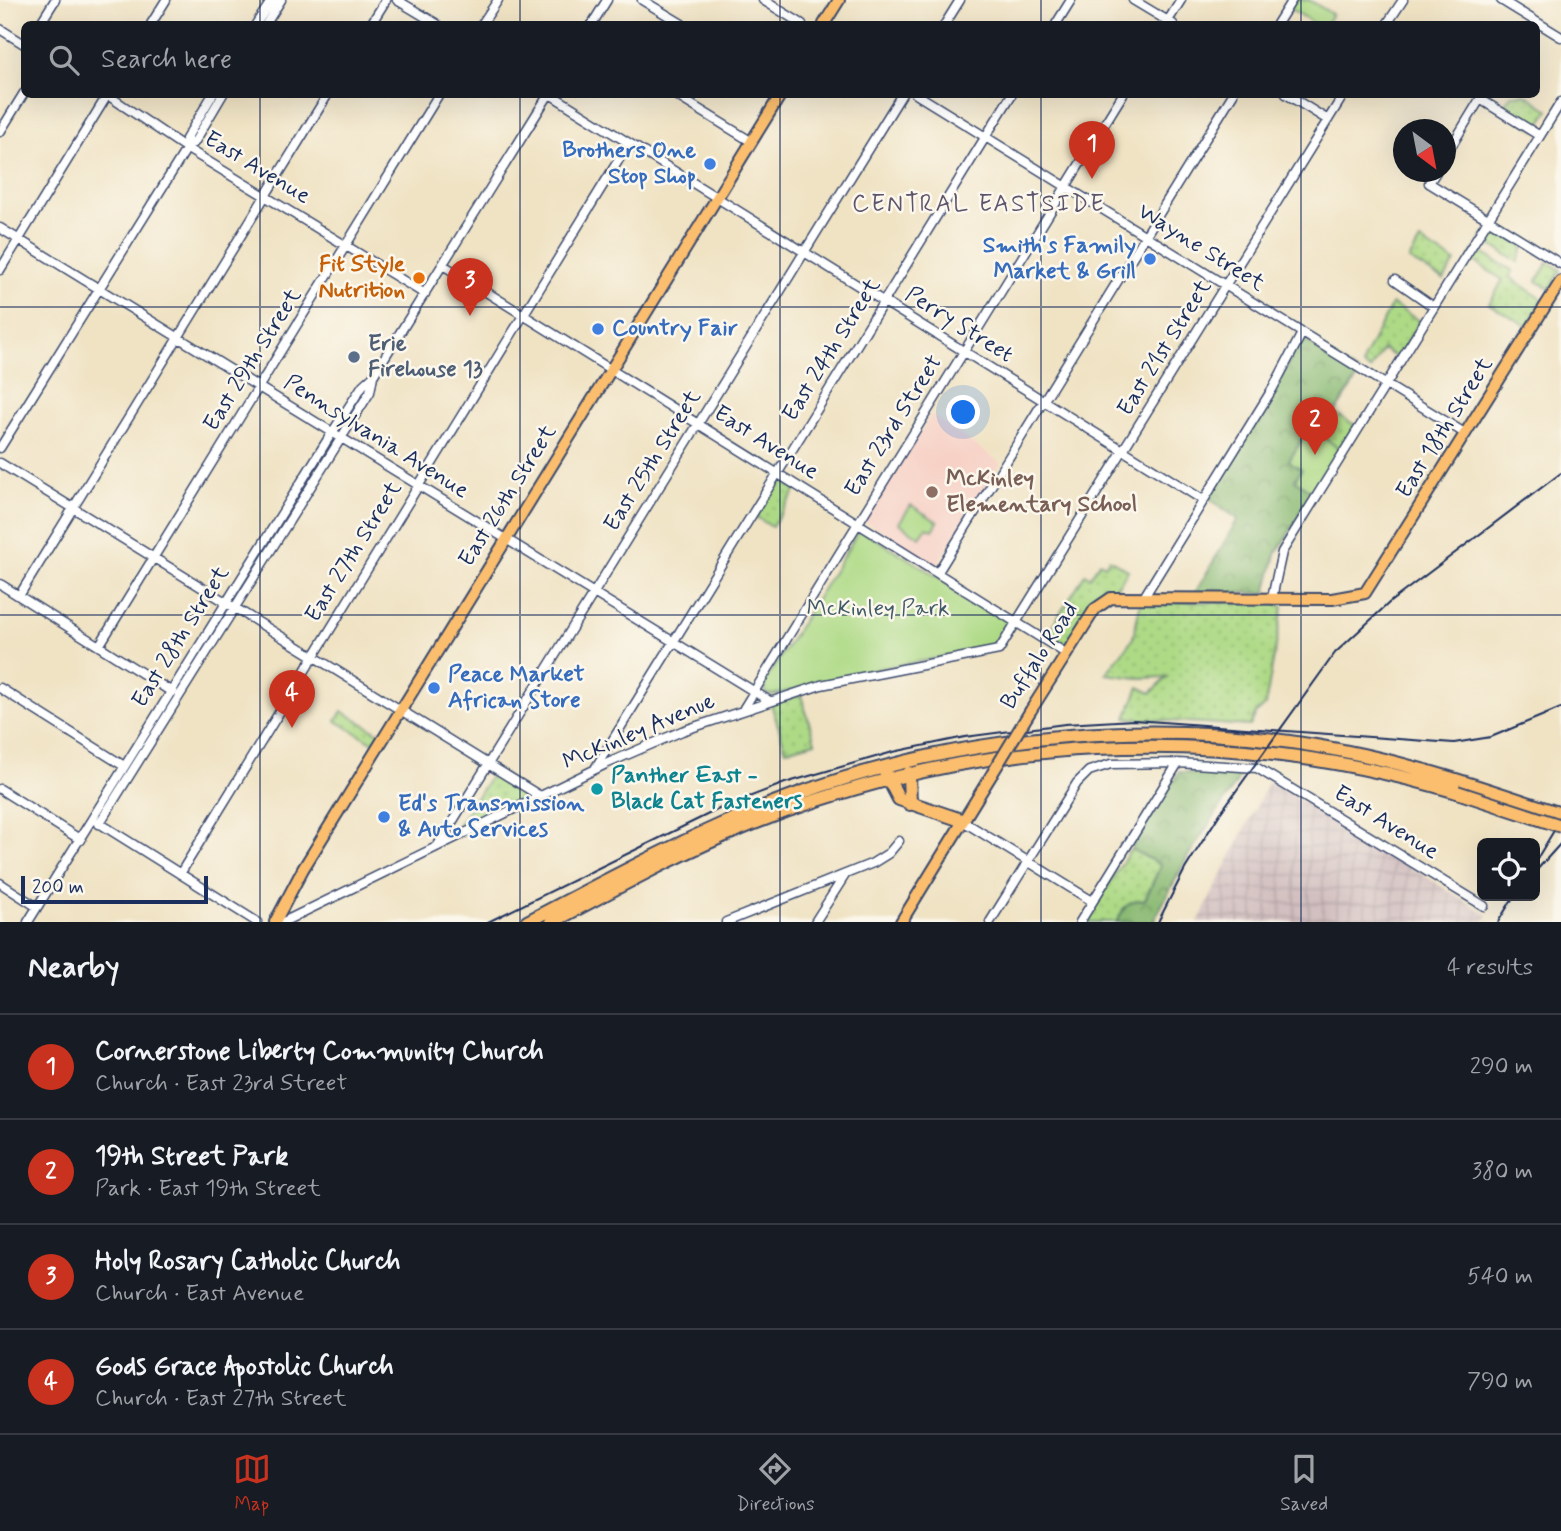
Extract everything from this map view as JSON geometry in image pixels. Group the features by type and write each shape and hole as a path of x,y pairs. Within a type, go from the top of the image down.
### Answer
{"highway":[{"path":"552,922 710,841 885,773 953,752 1031,740 1169,734 1248,738 1317,747 1407,765 1561,826"},
{"path":"527,922 702,832 810,790 885,773 909,773 1040,751 1119,746 1199,746 1324,760 1459,786 1561,814"},
{"path":"885,773 895,795 910,803 961,820"},
{"path":"909,773 910,803"}],"main road":[{"path":"826,21 839,0"},
{"name":"East 26th Street","path":"275,922 298,878 779,98"},
{"name":"East 18th Street","path":"1363,595 1371,587 1561,281"},
{"name":"Buffalo Road","path":"901,922 961,820 1100,604 1111,598 1332,599 1363,595"}],"street":[{"path":"42,21 55,0"},
{"path":"153,21 166,0"},
{"path":"258,21 272,0"},
{"path":"268,21 281,0"},
{"path":"373,21 386,0"},
{"path":"397,0 432,21"},
{"path":"484,21 498,0"},
{"path":"594,21 607,0"},
{"path":"642,0 677,21"},
{"path":"762,0 797,21"},
{"path":"947,21 960,0"},
{"path":"1058,21 1071,0"},
{"path":"1133,0 1164,21"},
{"path":"1170,21 1181,0"},
{"path":"1279,21 1292,0"},
{"path":"1389,21 1403,0"},
{"path":"1501,0 1535,21"},
{"path":"1540,24 1561,37"},
{"path":"0,29 21,42"},
{"path":"0,132 21,98"},
{"path":"0,270 105,98"},
{"name":"East Avenue","path":"112,98 425,295"},
{"path":"188,146 186,139 211,98"},
{"path":"0,448 221,98"},
{"path":"19,596 326,98"},
{"name":"East 29th Street","path":"99,646 437,98"},
{"name":"East 28th Street","path":"96,822 124,766 226,601 363,384 373,376 425,295 547,98"},
{"name":"Perry Street","path":"556,98 1203,500"},
{"path":"680,98 752,142"},
{"name":"East 25th Street","path":"437,847 900,98"},
{"name":"Wayne Street","path":"922,98 1466,434"},
{"name":"East 24th Street","path":"595,769 1011,98"},
{"name":"East 23rd Street","path":"744,708 1121,98"},
{"path":"938,572 1231,98"},
{"path":"1292,98 1328,120"},
{"name":"East 21st Street","path":"1018,622 1342,98"},
{"path":"1456,139 1480,99 1540,136"},
{"path":"1272,598 1282,552 1561,102"},
{"name":"East 27th Street","path":"180,874 629,144"},
{"path":"1430,182 1561,264"},
{"name":"Pennsylvania Avenue","path":"0,228 768,700"},
{"name":"East Avenue","path":"443,265 1067,654"},
{"path":"1395,280 1434,307"},
{"path":"1144,597 1303,333"},
{"name":"East 28th Street","path":"28,922 180,697 370,392 373,376"},
{"path":"0,463 236,606 540,796"},
{"path":"0,584 180,697"},
{"name":"McKinley Avenue","path":"283,922 647,745 768,700 878,673 995,653 1018,622"},
{"path":"0,688 124,766"},
{"path":"990,922 1077,783 1089,771 1111,764 1178,763"},
{"path":"1080,922 1178,763"},
{"name":"East Avenue","path":"1178,763 1250,766 1269,772 1484,906"},
{"path":"0,789 81,840"},
{"path":"961,820 1093,901"},
{"path":"96,822 257,922"},
{"path":"727,922 742,920 883,858 899,841"},
{"path":"815,922 845,875"},
{"path":"0,883 37,907"}],"shaded area":[{"name":"McKinley Elementary School","path":"931,415 1001,463 937,566 864,521"},
{"path":"1269,781 1488,915 1483,922 1198,922"}],"green space":[{"path":"1295,0 1309,0 1332,14 1328,21 1310,21 1290,8"},
{"path":"1509,98 1531,98 1549,110 1536,130 1502,108"},
{"path":"1491,227 1524,247 1518,262 1481,239"},
{"path":"1420,241 1455,262 1444,280 1409,260"},
{"path":"1475,249 1513,271 1510,277 1543,300 1527,326 1489,304 1503,280 1469,258"},
{"path":"1548,262 1561,270 1550,289 1537,281"},
{"path":"1392,304 1420,321 1397,358 1383,349 1370,370 1363,366 1364,358"},
{"path":"1303,339 1360,374 1320,435 1309,428 1289,460 1302,469 1295,480 1314,493 1276,554 1266,593 1195,593 1238,519 1208,498"},
{"path":"1335,413 1355,425 1340,449 1320,435"},
{"path":"1310,428 1340,449 1314,493 1295,480 1302,469 1289,461"},
{"path":"784,482 796,490 772,527 756,517 778,483"},
{"path":"911,505 938,522 933,530 927,527 920,537 899,523"},
{"name":"McKinley Park","path":"860,529 1008,620 1010,627 993,649 887,667 773,695 766,694 764,683"},
{"path":"1109,559 1128,570 1114,592 1098,595 1068,644 1047,634 1085,574 1090,577 1100,562 1105,565"},
{"path":"1141,601 1278,603 1283,607 1265,706 1256,713 1250,726 1126,718 1139,687 1151,693 1167,677 1138,678 1106,674 1133,638"},
{"path":"801,695 815,742 786,750 771,704"},
{"path":"342,711 381,734 374,743 336,721"},
{"path":"1179,772 1242,774 1188,856 1153,922 1117,922 1127,905 1145,900 1161,865 1131,849"},
{"path":"492,774 526,796 456,831 457,827"},
{"path":"1131,849 1161,864 1145,900 1124,907 1117,922 1085,922"}],"railway":[{"path":"1158,922 1185,869 1221,812 1335,653 1390,602 1561,473"},
{"path":"488,922 723,807 785,783 893,752 965,737 1065,724 1134,720 1454,743 1491,737 1561,708"},
{"path":"1540,854 1561,819"},
{"path":"1540,866 1561,843"},
{"path":"1498,922 1511,901"}],"place":[{"name":"Brothers One Stop Shop","path":"710,164"},
{"name":"Cornerstone Liberty Community Church","path":"1092,179"},
{"name":"Smith's Family Market & Grill","path":"1150,259"},
{"name":"Fit Style Nutrition","path":"419,278"},
{"name":"Holy Rosary Catholic Church","path":"470,316"},
{"name":"Country Fair","path":"598,329"},
{"name":"Erie Firehouse 13","path":"354,357"},
{"name":"19th Street Park","path":"1315,455"},
{"name":"McKinley Elementary School","path":"932,492"},
{"name":"Peace Market African Store","path":"434,688"},
{"name":"Gods Grace Apostolic Church","path":"292,728"},
{"name":"Panther East - Black Cat Fasteners","path":"597,789"},
{"name":"Ed's Transmission & Auto Services","path":"384,817"}],"district":[{"name":"CENTRAL EASTSIDE","path":"979,204"}]}
